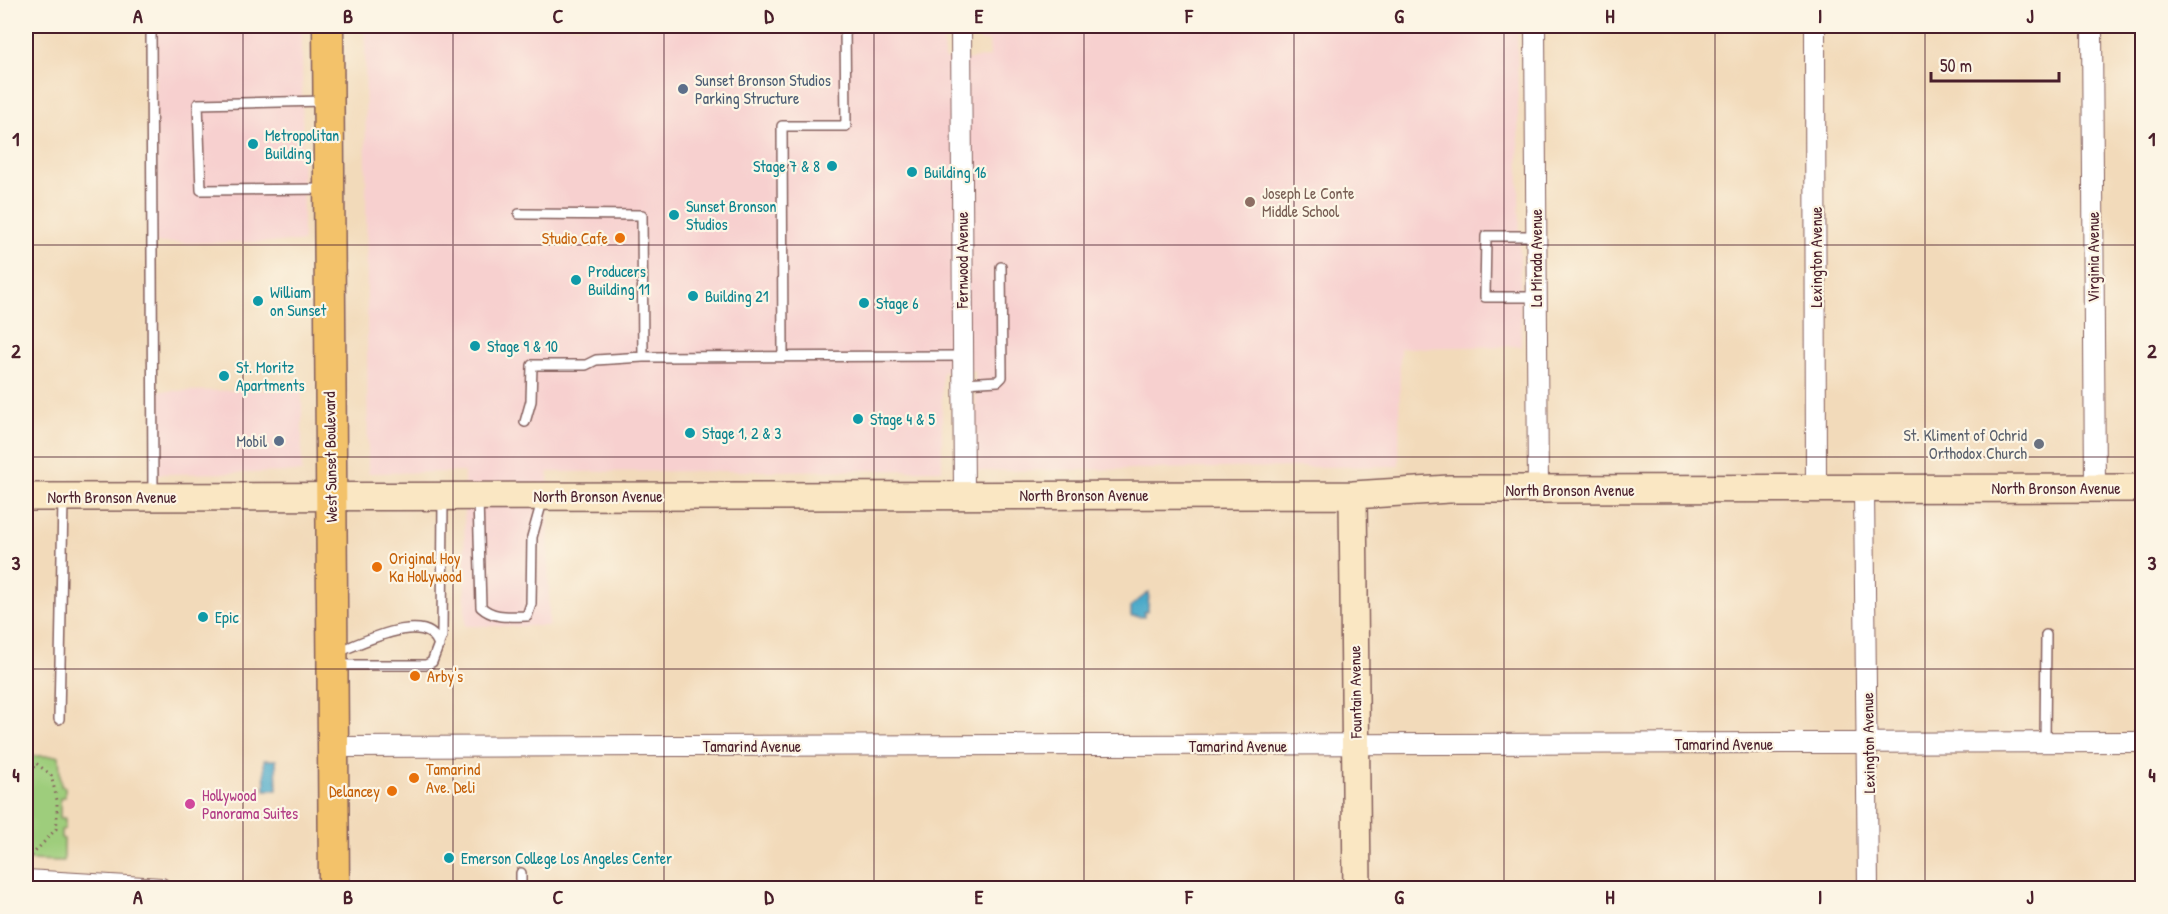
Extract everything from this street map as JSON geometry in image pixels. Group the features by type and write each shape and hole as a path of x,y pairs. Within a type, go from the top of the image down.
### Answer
{"main road":[{"name":"West Sunset Boulevard","path":"328,26 334,888"}],"street":[{"name":"Fernwood Avenue","path":"961,26 964,495"},
{"name":"La Mirada Avenue","path":"1535,26 1538,490"},
{"name":"Lexington Avenue","path":"1815,26 1816,489"},
{"name":"Virginia Avenue","path":"2092,26 2095,488"},
{"name":"North Bronson Avenue","path":"26,497 1353,495 1449,489 2142,488"},
{"name":"Lexington Avenue","path":"1864,489 1868,888"},
{"name":"Fountain Avenue","path":"1353,495 1357,888"},
{"name":"Tamarind Avenue","path":"333,747 1355,746 2142,742"},
{"path":"26,880 161,888"}],"lane":[{"path":"151,26 153,496"},
{"path":"783,357 782,126 846,126 846,26"},
{"path":"328,101 198,104 201,190 328,189"},
{"path":"519,214 642,215 643,357"},
{"path":"1536,236 1486,236 1485,297 1537,297"},
{"path":"963,383 998,381 1002,377 1001,267"},
{"path":"525,422 531,401 532,365 586,365 596,360 643,357 962,356"},
{"path":"332,660 426,664 432,662 439,646 442,628 443,496"},
{"path":"478,496 481,607 488,614 497,616 527,616 530,612 532,537 543,496"},
{"path":"59,719 63,497"},
{"path":"332,660 395,630 428,630 435,635 439,646"},
{"path":"2045,742 2046,635"},
{"path":"521,873 521,888"}],"path":[{"path":"26,760 32,760 51,775 57,800 56,829 30,860 26,854"},
{"path":"26,776 37,764"}],"shaded area":[{"path":"155,26 302,26 303,242 156,243"},
{"path":"365,26 943,26 944,59 961,60 990,57 989,41 980,41 980,26 1517,26 1521,346 1400,348 1399,466 977,471 975,371 942,371 942,470 548,472 549,626 465,626 464,472 368,473"},
{"path":"302,390 302,472 158,474 157,391"}],"green space":[{"path":"26,756 59,756 61,786 65,787 65,797 60,798 60,818 65,818 65,829 61,830 61,838 64,839 64,861 26,860"}],"water":[{"path":"1149,592 1148,611 1144,612 1144,617 1131,616 1131,606"},
{"path":"264,760 276,760 277,790 265,790"}],"place":[{"name":"Sunset Bronson Studios Parking Structure","path":"683,89"},
{"name":"Metropolitan Building","path":"253,144"},
{"name":"Stage 7 & 8","path":"832,166"},
{"name":"Building 16","path":"912,172"},
{"name":"Joseph Le Conte Middle School","path":"1250,202"},
{"name":"Sunset Bronson Studios","path":"674,215"},
{"name":"Studio Cafe","path":"620,238"},
{"name":"Producers Building 11","path":"576,280"},
{"name":"Building 21","path":"693,296"},
{"name":"William on Sunset","path":"258,301"},
{"name":"Stage 6","path":"864,303"},
{"name":"Stage 9 & 10","path":"475,346"},
{"name":"St. Moritz Apartments","path":"224,376"},
{"name":"Stage 4 & 5","path":"858,419"},
{"name":"Stage 1, 2 & 3","path":"690,433"},
{"name":"Mobil","path":"279,441"},
{"name":"St. Kliment of Ochrid Orthodox Church","path":"2039,444"},
{"name":"Original Hoy Ka Hollywood","path":"377,567"},
{"name":"Epic","path":"203,617"},
{"name":"Arby's","path":"415,676"},
{"name":"Tamarind Ave. Deli","path":"414,778"},
{"name":"Delancey","path":"392,791"},
{"name":"Hollywood Panorama Suites","path":"190,804"},
{"name":"Emerson College Los Angeles Center","path":"449,858"}]}
